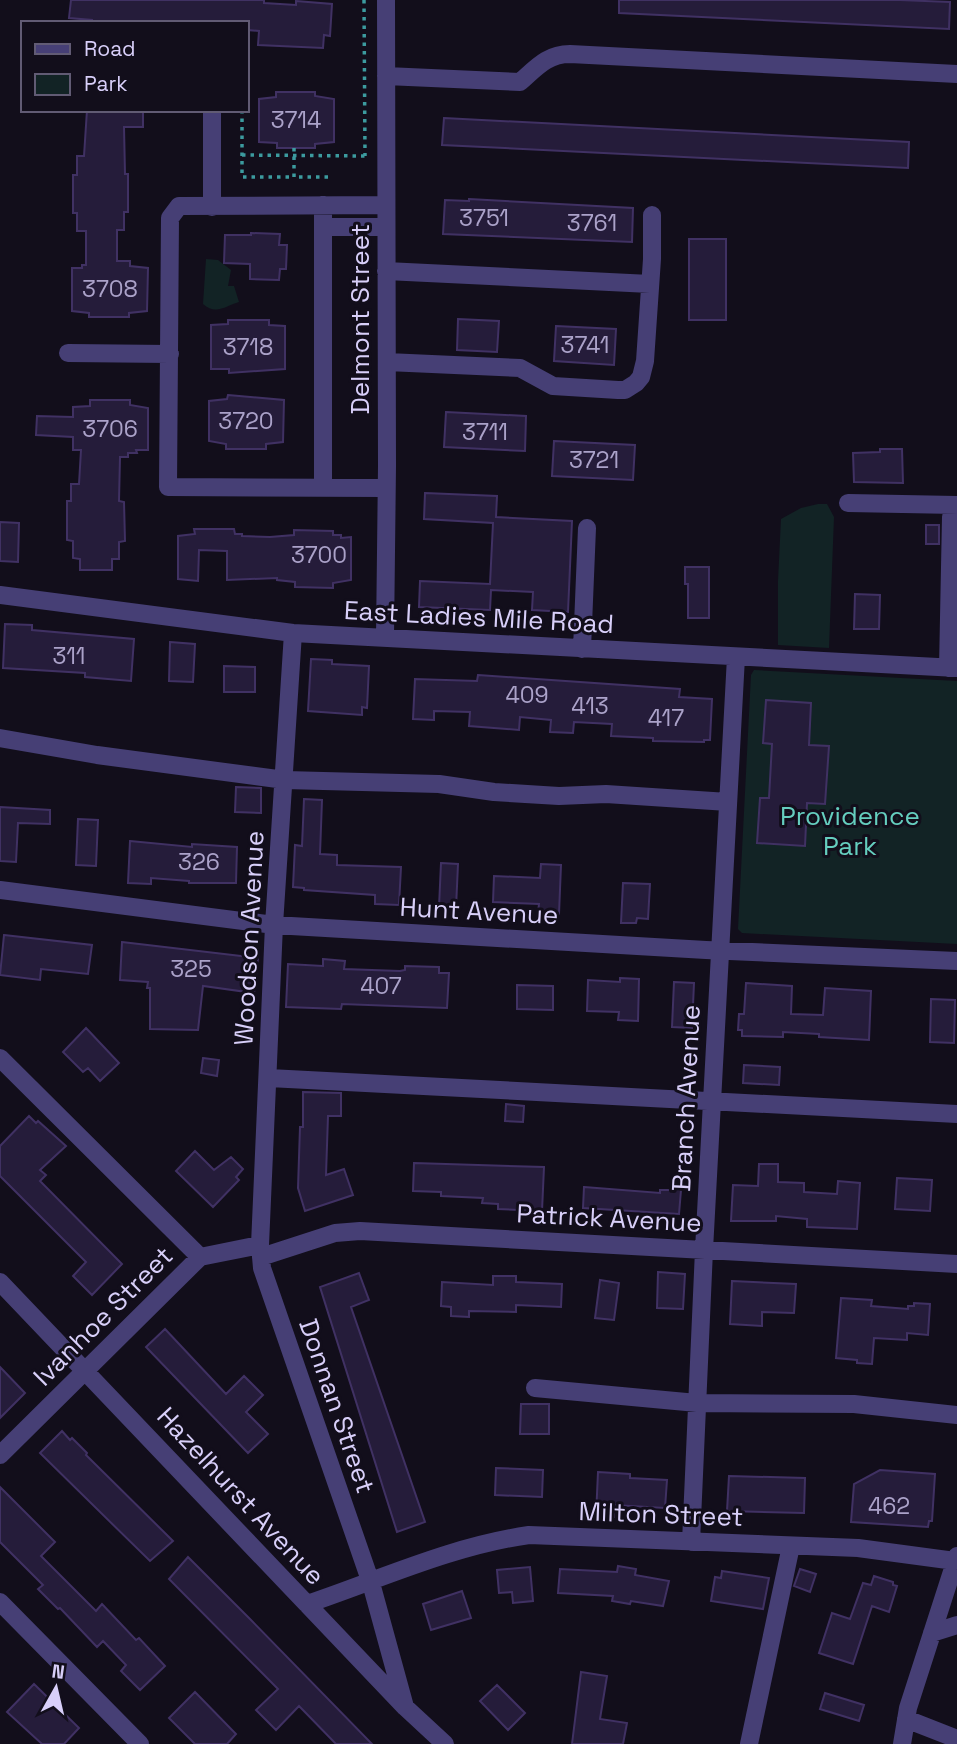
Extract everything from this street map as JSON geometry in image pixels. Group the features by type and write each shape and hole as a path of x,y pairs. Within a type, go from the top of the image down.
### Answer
{"street":[{"name":"Delmont Street","path":"385,637 386,0"},
{"path":"386,76 520,82 547,58 556,54 957,74"},
{"path":"212,112 212,207"},
{"path":"323,205 323,487"},
{"path":"385,488 168,487 170,218 179,206 386,205"},
{"path":"387,362 520,368 553,386 625,390 636,383 644,370 652,215"},
{"path":"323,227 386,227"},
{"path":"386,271 650,285"},
{"path":"68,353 170,354"},
{"path":"848,503 957,506 951,517 953,668"},
{"path":"582,649 587,528"},
{"name":"East Ladies Mile Road","path":"0,595 293,633 953,668"},
{"name":"Woodson Avenue","path":"260,1251 274,925 293,633"},
{"name":"Branch Avenue","path":"691,1542 736,657"},
{"path":"0,738 97,755 285,780 439,784 494,792 559,796 618,794 728,802"},
{"name":"Hunt Avenue","path":"0,890 274,925 721,951 957,961"},
{"path":"0,1058 200,1257"},
{"path":"269,1077 957,1114"},
{"name":"Patrick Avenue","path":"260,1251 335,1233 360,1231 957,1264"},
{"name":"Ivanhoe Street","path":"0,1455 200,1257 260,1251"},
{"name":"Donnan Street","path":"260,1251 267,1281 371,1583"},
{"name":"Hazelhurst Avenue","path":"0,1282 405,1707 445,1744"},
{"path":"534,1388 697,1403 854,1404 957,1415"},
{"name":"Milton Street","path":"307,1604 371,1583 429,1559 493,1540 529,1535 858,1548 956,1559"},
{"path":"749,1744 791,1546"},
{"path":"902,1744 906,1719 956,1559"},
{"path":"371,1583 405,1707"},
{"path":"0,1602 141,1744"},
{"path":"932,1633 957,1625"},
{"path":"906,1719 957,1739"}],"path":[{"path":"364,0 365,156"},
{"path":"242,112 242,177 328,177"},
{"path":"294,148 294,177"},
{"path":"242,155 386,156"}],"green space":[{"path":"206,259 218,260 231,270 228,286 234,286 239,302 221,309 212,309 203,304"},
{"path":"827,504 834,517 829,648 778,645 781,519 801,508"},
{"name":"Providence Park","path":"754,670 957,681 957,944 742,933 738,929 751,675"}],"building":[{"path":"71,0 264,0 264,3 296,5 296,1 332,4 330,36 324,35 323,48 258,45 259,31 248,30 248,21 92,21 69,18"},
{"path":"619,0 950,2 949,29 619,13"},
{"path":"276,92 315,92 315,96 334,99 334,142 315,144 315,148 277,148 277,143 259,142 259,99 276,97"},
{"path":"87,112 143,112 143,127 124,127 128,212 124,212 124,230 117,230 117,261 130,261 130,266 148,268 147,311 129,313 129,317 89,317 89,313 72,311 72,268 86,265 86,231 77,231 77,213 73,213 73,175 77,175 77,156 84,156"},
{"path":"444,118 909,142 908,168 442,145"},
{"path":"445,200 633,208 632,242 443,234"},
{"path":"280,234 279,245 287,245 286,269 280,269 279,280 250,279 250,264 224,263 225,235"},
{"path":"689,239 726,239 726,320 689,320"},
{"path":"458,319 499,321 497,352 457,350"},
{"path":"228,320 269,320 269,325 285,326 285,369 229,373 229,369 211,369 211,325 228,324"},
{"path":"556,326 616,329 614,365 554,361"},
{"path":"228,395 284,400 283,442 266,444 266,449 226,449 226,444 209,441 209,401 227,399"},
{"path":"90,400 130,400 130,405 148,408 148,450 136,450 137,453 128,453 128,457 120,457 119,501 124,502 125,541 119,542 119,559 112,559 112,570 80,570 80,559 73,558 73,541 67,540 67,501 71,501 71,484 79,484 81,450 73,450 73,437 36,435 37,416 73,417 73,407 90,406"},
{"path":"446,412 526,416 525,451 444,447"},
{"path":"554,441 635,445 633,480 552,476"},
{"path":"880,449 902,449 903,483 854,482 853,453 880,452"},
{"path":"425,493 497,496 496,517 572,521 568,612 532,610 533,592 491,590 490,610 419,607 420,581 490,584 493,523 424,519"},
{"path":"0,522 19,523 18,562 0,561"},
{"path":"926,525 939,525 939,544 926,544"},
{"path":"194,529 234,529 235,534 242,536 270,537 294,535 294,530 333,531 333,535 341,535 341,538 351,537 351,580 333,583 333,588 295,587 295,582 277,578 227,580 227,551 199,550 198,581 178,579 178,536 195,534"},
{"path":"685,567 709,567 709,618 688,618"},
{"path":"855,594 880,595 879,629 854,629"},
{"path":"5,624 32,625 32,630 134,639 131,681 85,677 85,673 3,668"},
{"path":"170,642 195,644 193,682 169,681"},
{"path":"311,659 332,660 332,664 369,666 367,708 362,707 362,715 308,711"},
{"path":"224,666 255,667 255,692 224,692"},
{"path":"478,675 680,689 679,697 712,699 710,740 653,741 653,738 611,736 612,724 574,722 573,733 550,732 551,720 520,717 519,730 469,726 470,712 434,711 434,720 413,719 415,679 477,681"},
{"path":"766,700 811,703 809,745 829,746 825,804 807,803 805,846 757,843 760,798 769,798 772,744 763,743"},
{"path":"236,787 261,788 261,813 235,812"},
{"path":"304,799 322,800 320,854 337,855 337,865 401,867 399,905 375,904 375,895 293,887 295,845 302,846"},
{"path":"0,807 50,810 50,824 18,823 16,862 0,861"},
{"path":"78,819 98,820 96,866 76,865"},
{"path":"130,841 192,847 192,844 237,847 236,883 189,883 151,878 151,884 128,883"},
{"path":"441,863 458,864 456,908 439,907"},
{"path":"541,864 561,865 559,914 538,913 539,904 493,902 494,876 540,878"},
{"path":"623,883 650,884 648,919 637,918 636,923 621,923"},
{"path":"4,935 92,945 88,974 41,969 40,980 0,975"},
{"path":"122,942 258,958 254,993 203,986 198,1030 150,1029 148,982 120,980"},
{"path":"323,959 345,961 344,969 400,971 405,970 405,966 439,967 439,973 449,973 447,1008 342,1004 341,1009 286,1007 288,964 323,966"},
{"path":"620,978 639,979 638,1021 618,1020 619,1012 587,1011 588,980 620,982"},
{"path":"674,982 694,983 692,1028 672,1027"},
{"path":"746,983 792,986 791,1014 823,1015 825,988 871,991 869,1040 783,1032 783,1037 742,1036 742,1030 738,1030 739,1014 744,1014"},
{"path":"517,985 553,986 553,1010 517,1009"},
{"path":"931,999 955,1000 954,1043 930,1042"},
{"path":"86,1028 119,1063 100,1081 88,1068 83,1072 63,1052"},
{"path":"203,1058 219,1060 217,1076 201,1073"},
{"path":"744,1065 780,1067 779,1085 743,1083"},
{"path":"303,1092 341,1093 341,1116 328,1116 326,1175 344,1169 353,1195 305,1211 298,1188"},
{"path":"506,1104 524,1106 523,1122 505,1121"},
{"path":"29,1116 66,1146 40,1170 46,1175 40,1181 122,1264 92,1295 73,1276 86,1262 0,1176 0,1146"},
{"path":"195,1151 214,1170 231,1157 243,1169 236,1177 239,1180 213,1207 176,1171"},
{"path":"414,1163 544,1167 542,1211 498,1209 498,1204 482,1203 483,1198 441,1196 441,1192 413,1191"},
{"path":"759,1164 778,1164 778,1182 804,1183 804,1192 837,1194 838,1181 860,1183 857,1229 807,1227 807,1219 776,1216 776,1221 731,1221 733,1185 758,1186"},
{"path":"897,1178 932,1180 930,1211 895,1209"},
{"path":"584,1187 660,1193 660,1190 681,1190 679,1214 583,1208"},
{"path":"658,1272 685,1274 683,1309 657,1308"},
{"path":"359,1273 369,1300 351,1307 425,1522 397,1532 320,1287"},
{"path":"493,1276 516,1276 516,1282 562,1284 561,1307 516,1305 516,1312 469,1311 469,1317 451,1316 451,1307 441,1306 442,1282 493,1285"},
{"path":"600,1280 619,1283 614,1320 595,1318"},
{"path":"732,1281 796,1284 794,1313 762,1312 762,1326 730,1324"},
{"path":"841,1298 872,1300 871,1306 908,1309 908,1306 914,1306 914,1303 930,1304 928,1335 907,1333 907,1340 874,1338 872,1364 836,1358"},
{"path":"165,1329 226,1394 244,1376 263,1395 246,1412 268,1434 248,1453 146,1347"},
{"path":"0,1367 25,1393 0,1418"},
{"path":"521,1404 549,1404 549,1434 520,1434"},
{"path":"62,1431 173,1541 150,1561 40,1453"},
{"path":"496,1468 543,1470 542,1497 495,1495"},
{"path":"880,1470 935,1474 932,1521 929,1521 928,1527 851,1522 854,1484"},
{"path":"598,1472 630,1474 630,1478 667,1480 665,1508 614,1505 614,1517 596,1516"},
{"path":"729,1476 805,1478 804,1513 727,1511"},
{"path":"0,1487 55,1542 41,1556 96,1611 102,1604 165,1666 140,1690 121,1671 126,1665 103,1641 97,1647 60,1608 58,1609 38,1589 43,1585 0,1542"},
{"path":"188,1557 372,1744 336,1744 299,1706 276,1730 256,1710 278,1689 169,1579"},
{"path":"618,1566 636,1569 635,1575 669,1581 663,1606 612,1601 613,1596 558,1593 560,1569 617,1572"},
{"path":"530,1567 533,1601 513,1603 512,1592 499,1593 497,1570"},
{"path":"800,1569 816,1574 810,1592 794,1586"},
{"path":"722,1571 769,1578 763,1609 711,1601 715,1577 721,1578"},
{"path":"874,1576 897,1586 889,1612 872,1606 853,1664 819,1653 832,1613 850,1619 863,1583 871,1585"},
{"path":"462,1591 471,1618 431,1630 423,1604"},
{"path":"581,1672 607,1676 600,1719 627,1723 623,1744 572,1744"},
{"path":"34,1684 79,1728 64,1744 42,1744 7,1712"},
{"path":"497,1685 525,1713 508,1730 480,1701"},
{"path":"195,1692 236,1734 227,1744 195,1744 169,1718"},
{"path":"825,1693 864,1705 859,1721 820,1709"}]}
